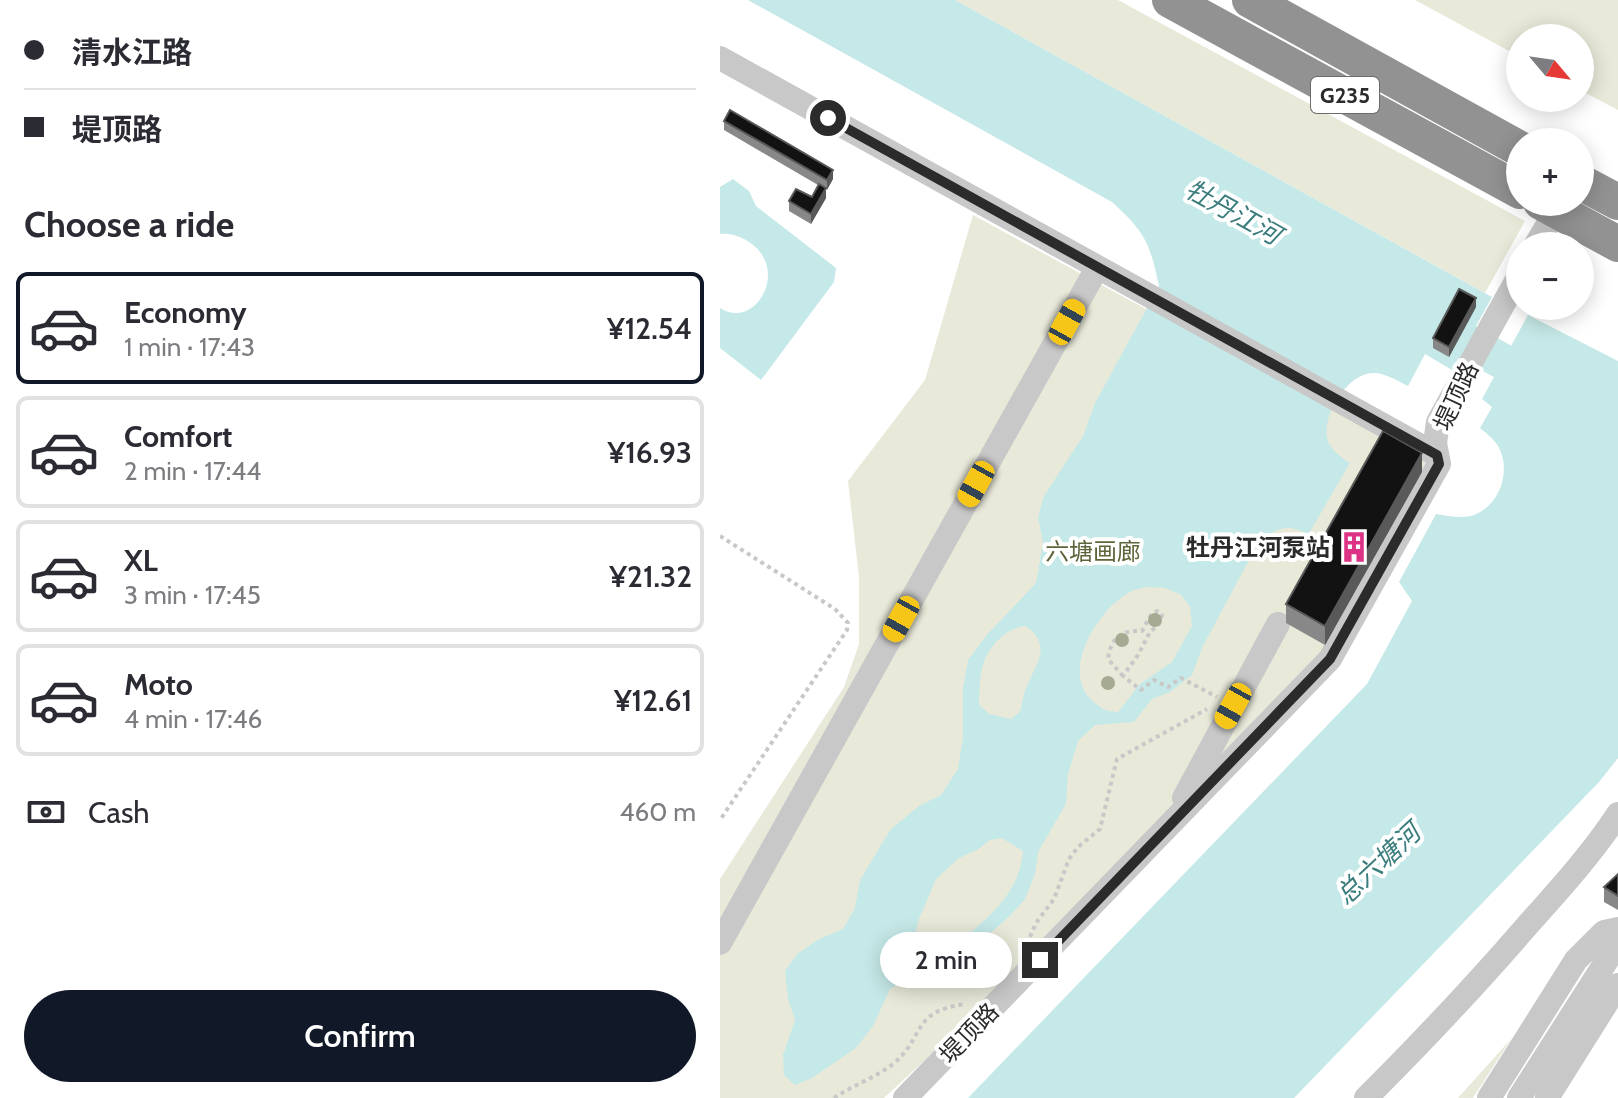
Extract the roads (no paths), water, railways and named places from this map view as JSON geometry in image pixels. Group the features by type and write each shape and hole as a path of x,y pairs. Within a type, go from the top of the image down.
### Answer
{"highway":[{"name":"G235","path":"1170,0 1506,183"},
{"name":"G235","path":"1250,0 1506,141"},
{"path":"1594,189 1618,202"},
{"path":"1541,225 1618,244"}],"street":[{"path":"720,58 1437,455"},
{"path":"720,943 1097,268"},
{"name":"堤顶路","path":"905,1098 1330,659 1439,464 1437,432 1443,413 1506,299"},
{"path":"1162,833 1195,780 1278,624"},
{"path":"1366,1098 1448,1016 1559,890 1618,814"},
{"path":"1489,1098 1576,960 1604,932 1618,929"},
{"path":"1547,1098 1609,978 1618,943"},
{"path":"1519,1098 1609,978"}],"water":[{"path":"748,0 955,0 1492,297 1452,370 1425,354 1408,386 1386,375 1372,373 1363,375 1345,389 1332,409 1327,431 1332,448 1350,463 1308,535 1293,529 1280,529 1256,547 1202,648 1192,675 1170,692 1152,699 1134,722 1095,725 1078,741 1068,774 1066,804 1038,852 1035,874 1025,899 948,970 915,972 890,989 873,1026 856,1048 812,1078 795,1085 784,1075 783,1055 795,1020 788,999 785,971 797,954 819,939 843,929 855,908 860,880 890,830 919,806 941,795 958,769 963,737 963,688 968,660 1036,583 1043,543 1038,517 1044,496 1083,436 1095,403 1159,286 1152,259 1139,230 1112,202","holes":["1148,587 1165,588 1181,595 1190,607 1192,626 1172,662 1140,684 1118,712 1108,711 1084,691 1080,676 1086,643 1106,612 1118,600 1132,591","1026,626 1034,633 1041,648 1020,712 1011,719 989,714 979,705 984,662 998,640 1011,630","1002,838 1023,851 1016,880 991,914 946,954 932,961 919,953 914,938 936,879 959,858 990,840"]},
{"path":"733,179 749,191 756,206 836,268 834,282 761,380 720,348 720,308 733,313 745,311 756,304 768,281 767,267 761,254 749,242 720,234 720,187"},
{"name":"总六塘河","path":"1525,320 1538,320 1618,361 1618,758 1599,782 1294,1098 968,1098 1367,684 1412,601 1399,582 1436,514 1474,515 1491,503 1501,486 1502,455 1494,441 1480,428 1492,407 1482,399"}],"waterway":[{"name":"牡丹江河","path":"1424,318 1618,425"}],"place":[{"name":"牡丹江河泵站","path":"1354,547"}],"park label":[{"name":"六塘画廊","path":"1093,551"}]}
